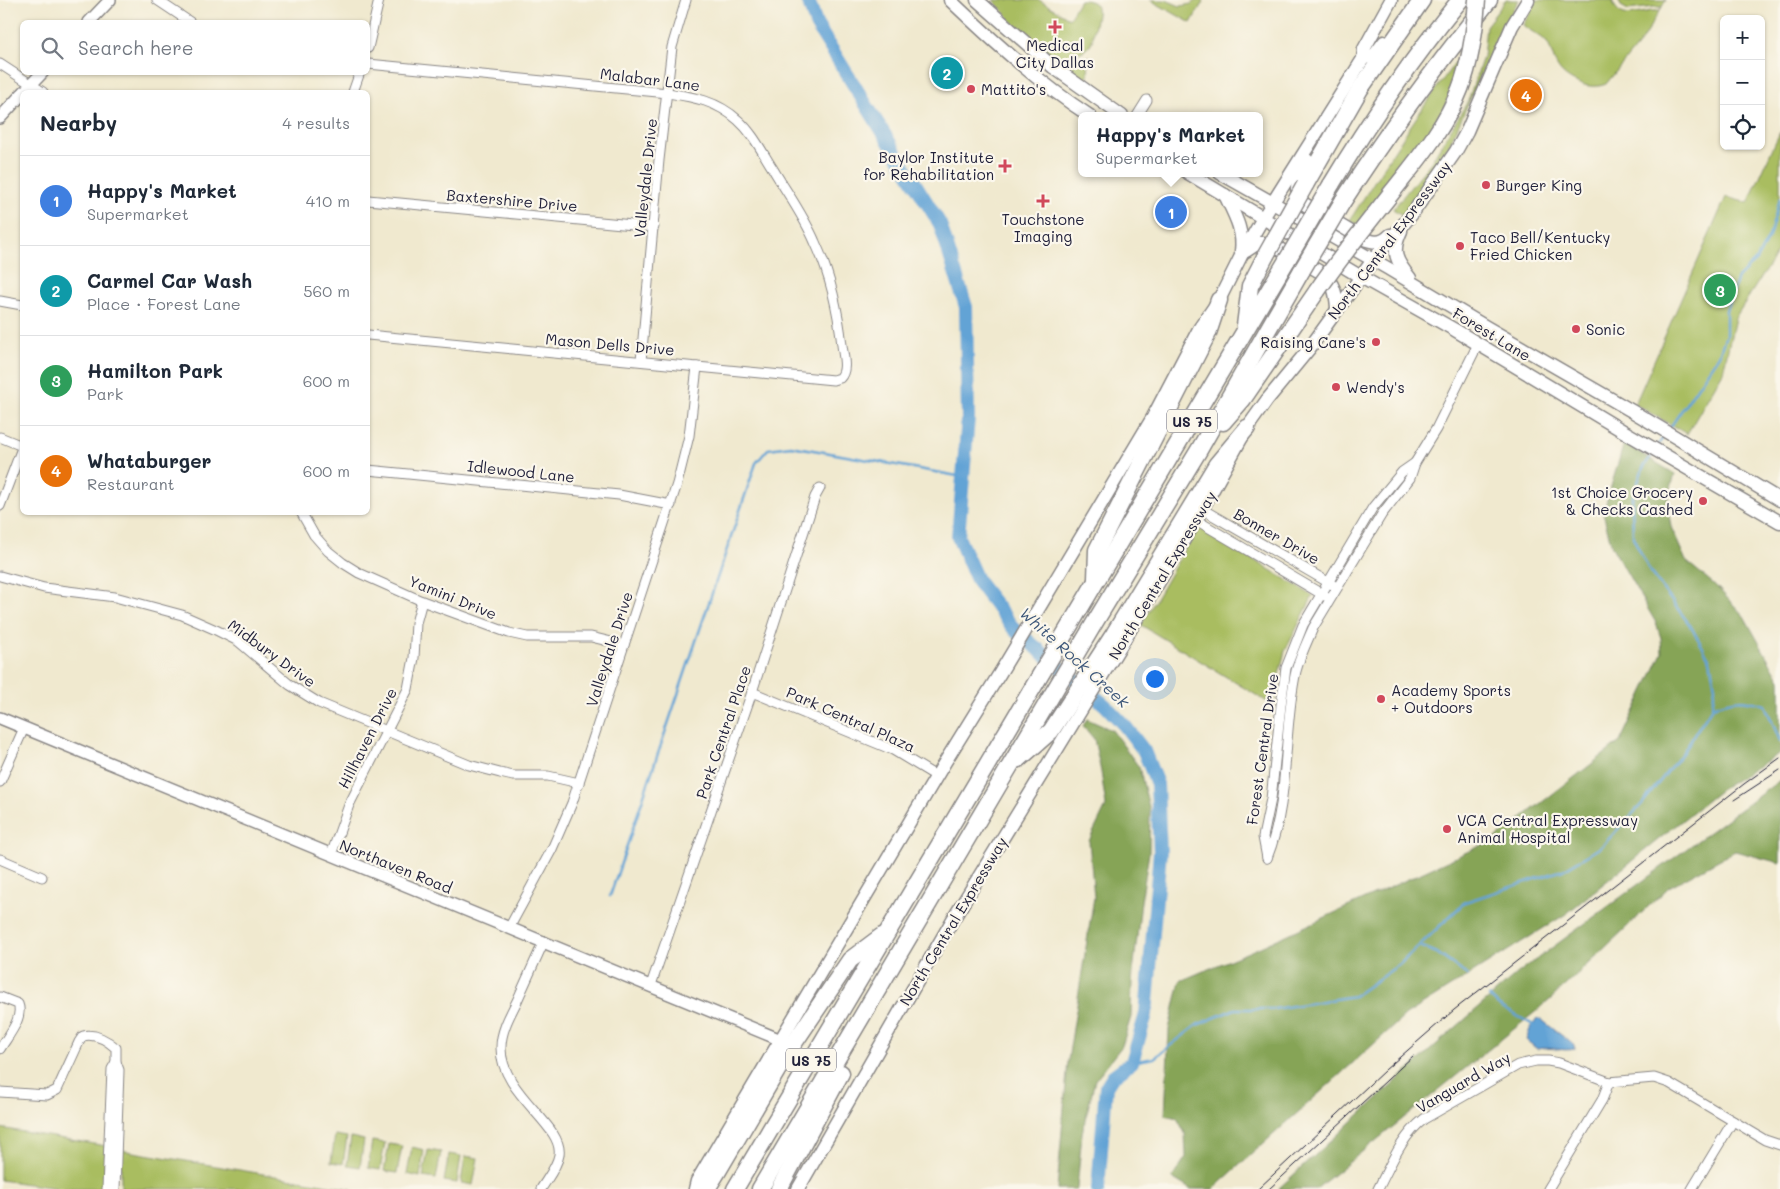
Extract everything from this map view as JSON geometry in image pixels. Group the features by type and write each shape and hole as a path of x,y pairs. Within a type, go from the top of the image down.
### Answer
{"highway":[{"path":"1244,332 1250,286 1266,255 1360,89 1422,0"},
{"name":"US 75","path":"735,1189 1331,185 1421,48 1460,0"},
{"path":"1199,450 1243,399 1344,253 1423,154 1448,114 1460,90 1468,65 1477,0"},
{"name":"North Central Expressway","path":"760,1189 1095,622 1199,450 1343,201 1378,146 1406,107 1489,0"},
{"path":"1096,581 1097,550 1208,333 1219,300"},
{"path":"1008,769 1051,731 1117,640 1217,464 1248,428"},
{"path":"704,1189 708,1187 718,1171 788,1052 850,960 888,932"},
{"path":"779,1189 845,1064 852,1035"}],"main road":[{"path":"950,0 1029,71 1085,112"},
{"path":"977,0 1053,67 1115,112"},
{"path":"695,1189 697,1181 936,776 1153,417 1199,329 1219,300 1263,218 1363,59 1364,49 1391,0"},
{"path":"1363,59 1375,54 1416,0"},
{"name":"North Central Expressway","path":"798,1189 952,921 1074,720 1117,640 1199,514 1248,428 1267,400 1309,349 1373,260 1407,220 1456,151 1467,131 1512,26 1528,0"},
{"path":"1004,50 1032,64 1069,92 1078,95 1092,95"},
{"path":"1320,130 1296,186 1297,194 1302,202 1361,238 1371,242 1382,242 1407,220"},
{"name":"Forest Lane","path":"1194,177 1627,434 1780,522"},
{"name":"Forest Lane","path":"1227,177 1637,414 1780,500"},
{"path":"1225,196 1240,226 1242,235 1241,256"},
{"path":"1407,220 1395,246 1395,254 1402,268 1425,291"},
{"path":"1241,256 1258,243 1264,242 1275,245 1329,279 1335,292 1338,308"},
{"path":"1393,296 1428,307 1468,330 1477,331 1486,328"},
{"path":"1478,344 1489,340 1500,344 1540,367 1566,374"},
{"path":"1577,403 1588,387"},
{"path":"1742,501 1753,484"}],"street":[{"path":"91,20 110,0"},
{"path":"157,0 187,20"},
{"path":"370,39 379,0"},
{"name":"Valleydale Drive","path":"641,361 659,160 672,47 686,0"},
{"path":"0,64 26,90 40,75"},
{"name":"Malabar Lane","path":"370,64 668,93 709,101 723,108 739,120 750,134 803,219 823,260 840,325 844,370"},
{"path":"354,90 359,75"},
{"path":"0,118 20,96"},
{"path":"1140,112 1147,100"},
{"name":"Baxtershire Drive","path":"370,200 654,227"},
{"path":"0,301 20,305"},
{"name":"Mason Dells Drive","path":"370,335 833,380 840,378 844,370"},
{"name":"Forest Central Drive","path":"1415,463 1402,472 1373,507 1321,594 1295,644 1286,668 1271,799 1263,837 1267,858 1275,838 1283,801 1291,707 1296,671 1304,647 1382,514 1410,478 1415,463 1436,429 1478,344"},
{"name":"Valleydale Drive","path":"509,928 552,849 579,784 671,505 689,436 697,366"},
{"path":"0,438 20,446"},
{"path":"0,506 20,452"},
{"name":"Idlewood Lane","path":"370,470 619,495 671,505"},
{"name":"Park Central Place","path":"651,985 752,692 815,497 820,488"},
{"name":"Bonner Drive","path":"1199,514 1337,588"},
{"name":"Bonner Drive","path":"1199,514 1330,600"},
{"name":"Yamini Drive","path":"304,515 314,536 343,563 360,574 422,601 510,633 527,637 585,637 624,645"},
{"name":"Midbury Drive","path":"0,576 44,588 115,597 182,614 238,641 290,685 307,696 387,731 484,770 513,776 561,778 579,784"},
{"name":"Hillhaven Drive","path":"331,855 349,805 408,689 414,658 416,623 422,601"},
{"name":"Park Central Plaza","path":"752,692 893,750 936,776"},
{"path":"1281,705 1291,707"},
{"name":"Northaven Road","path":"0,718 781,1040"},
{"path":"0,782 24,728"},
{"path":"0,859 42,877"},
{"path":"541,1189 559,1156 558,1143 552,1131 510,1082 504,1070 501,1047 505,1028 544,941"},
{"path":"0,997 18,1004 20,1009 19,1016 0,1049"},
{"path":"0,1092 47,1095 57,1090 79,1042 84,1036 103,1039 116,1048 116,1062 119,1070 115,1189"},
{"name":"Vanguard Way","path":"1378,1189 1404,1140 1413,1128 1424,1119 1518,1065 1536,1061 1548,1061 1559,1064 1608,1082 1654,1078 1669,1083 1765,1140 1780,1145"},
{"path":"107,1189 112,1070 116,1062"},
{"path":"1548,1189 1602,1100 1608,1082"},
{"path":"1692,1189 1733,1121"}],"green space":[{"name":"Medical City Dallas","path":"993,0 1039,0 1069,18 1080,0 1093,2 1096,5 1097,13 1092,42 1080,53 1058,60 1016,26"},
{"path":"1150,0 1166,0 1180,6 1204,0 1191,23"},
{"path":"1506,0 1519,0 1506,22 1450,143 1435,170 1402,215 1393,209 1431,162 1468,101 1483,57 1486,26"},
{"path":"1537,0 1612,0 1616,8 1626,14 1659,11 1661,8 1642,40 1606,84 1593,86 1578,83 1566,76 1556,64 1545,41 1523,25"},
{"path":"1618,0 1630,2 1638,0 1666,0 1662,7 1628,10 1621,6"},
{"path":"1467,47 1439,122 1359,226 1350,220 1421,111"},
{"path":"1089,56 1088,76 1085,79 1066,66"},
{"path":"1780,132 1780,248 1735,318 1723,372 1687,434 1635,404 1726,197 1748,203"},
{"path":"1624,443 1675,474 1667,502 1671,527 1686,561 1715,585 1744,616 1780,680 1780,753 1720,790 1566,914 1406,1015 1213,1189 1190,1189 1172,1178 1186,1157 1185,1133 1177,1118 1165,1115 1169,1029 1180,981 1258,948 1493,840 1620,742 1662,653 1661,638 1656,623 1612,547 1603,513"},
{"path":"1198,526 1313,596 1285,651 1277,682 1274,706 1141,625"},
{"path":"1087,719 1112,730 1139,767 1150,811 1149,853 1141,902 1132,982 1131,1017 1122,1046 1095,1080 1082,1133 1077,1189 1057,1189 1068,1060 1094,897 1089,841 1106,806 1094,739 1083,726"},
{"path":"1780,780 1780,863 1735,851 1669,887 1550,1000 1316,1189 1278,1189 1519,972"},
{"path":"0,1128 106,1146 104,1189 64,1189 0,1180"},
{"path":"335,1135 347,1137 343,1164 331,1162"},
{"path":"351,1137 364,1140 360,1167 347,1165"},
{"path":"372,1141 385,1143 380,1170 368,1168"},
{"path":"389,1144 402,1146 397,1173 384,1171"},
{"path":"412,1147 424,1150 420,1177 407,1174"},
{"path":"121,1150 352,1189 121,1189"},
{"path":"428,1150 441,1152 436,1179 423,1177"},
{"path":"449,1154 461,1156 457,1183 444,1181"},
{"path":"465,1156 478,1158 473,1185 461,1183"}],"water":[{"path":"1537,1019 1542,1020 1574,1045 1575,1049 1537,1049 1526,1040 1530,1029"}],"waterway":[{"name":"White Rock Creek","path":"808,0 816,24 940,224 966,307 968,418 958,537 978,582 1014,629 1105,705 1125,726 1144,751 1157,784 1160,852 1146,1014 1132,1062 1113,1076 1106,1087 1098,1189"},
{"path":"1669,429 1719,355 1726,335 1726,310 1738,278 1756,260 1769,237 1780,199"},
{"path":"1658,445 1665,435"},
{"path":"610,896 756,463 768,449 791,446 963,477"},
{"path":"1132,1062 1154,1058 1197,1025 1235,1009 1274,1009 1354,996 1400,964 1465,902 1563,870 1601,847 1642,804 1683,752 1712,707 1715,687 1710,660 1690,625 1650,572 1633,537 1632,499 1643,468 1654,452"},
{"path":"1713,707 1739,700 1765,705 1780,741"},
{"path":"1420,946 1437,953 1467,975"},
{"path":"1489,996 1498,1005 1535,1026"}],"tram line":[{"path":"1258,1189 1385,1070 1454,1010 1780,758"},
{"path":"1734,800 1780,770"},
{"path":"1269,1189 1413,1056"}],"place":[{"name":"Medical City Dallas","path":"1055,27"},
{"name":"Carmel Car Wash","path":"947,73"},
{"name":"Mattito's","path":"971,89"},
{"name":"Whataburger","path":"1526,95"},
{"name":"Baylor Institute for Rehabilitation","path":"1005,166"},
{"name":"Burger King","path":"1486,185"},
{"name":"Touchstone Imaging","path":"1043,201"},
{"name":"Happy's Market","path":"1171,212"},
{"name":"Taco Bell/Kentucky Fried Chicken","path":"1460,246"},
{"name":"Hamilton Park","path":"1720,290"},
{"name":"Sonic","path":"1576,329"},
{"name":"Raising Cane's","path":"1376,342"},
{"name":"Wendy's","path":"1336,387"},
{"name":"1st Choice Grocery & Checks Cashed","path":"1703,501"},
{"name":"Academy Sports + Outdoors","path":"1381,699"},
{"name":"VCA Central Expressway Animal Hospital","path":"1447,829"}]}
